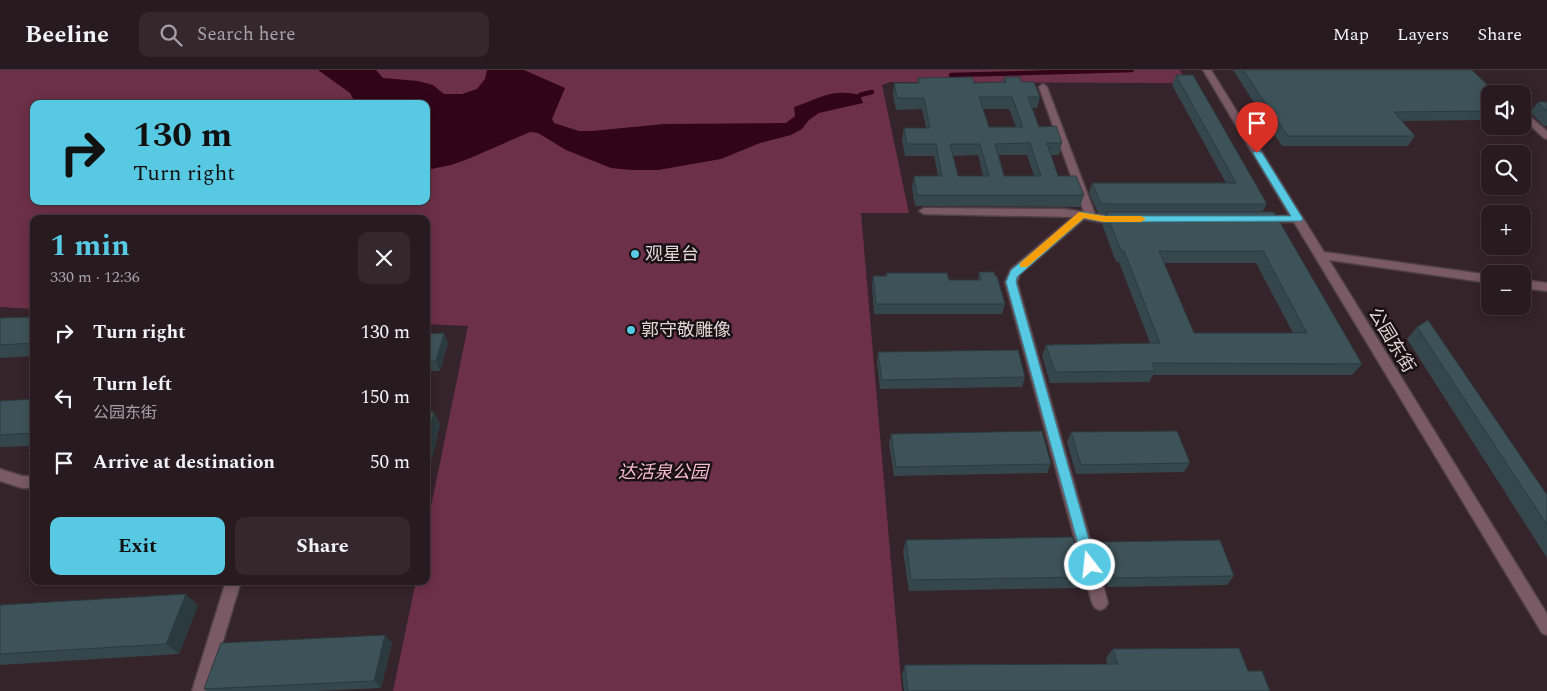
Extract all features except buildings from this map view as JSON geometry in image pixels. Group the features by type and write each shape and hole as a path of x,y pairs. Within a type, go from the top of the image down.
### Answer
{"street":[{"name":"公园东街","path":"1207,70 1547,628"},
{"path":"1043,87 1086,216"},
{"path":"1531,120 1546,133"},
{"path":"924,211 1065,212 1104,219 1133,219"},
{"path":"1086,216 1015,272 1011,282 1100,603"},
{"path":"1249,219 1298,219"},
{"path":"1320,255 1481,278"},
{"path":"1531,285 1547,287"},
{"path":"0,475 22,482 30,482"},
{"path":"200,691 233,585"}],"green space":[{"name":"达活泉公园","path":"0,70 1180,70 1187,83 890,82 882,85 909,213 861,213 902,691 393,691 415,585 430,585 430,511 468,326 430,324 430,215 30,215 30,309 0,307"}],"shaded area":[{"path":"318,70 376,70 383,78 418,81 433,85 444,94 462,94 477,89 485,79 487,70 524,70 565,88 552,119 554,123 579,131 664,124 786,123 795,116 794,107 833,93 860,95 863,103 819,113 809,120 802,129 791,135 760,143 721,159 658,170 611,168 566,150 538,133 530,132 468,159 430,169 430,100 354,100 350,93"}],"waterway":[{"path":"951,75 1132,70"},
{"path":"860,95 872,92"}],"slow traffic":[{"path":"1023,265 1082,215 1104,219 1141,219"}],"place":[{"name":"观星台","path":"635,254"},
{"name":"郭守敬雕像","path":"631,330"}],"route":[{"path":"1090,565 1011,282 1012,277 1015,272 1082,215 1104,219 1298,219 1257,153"}]}
